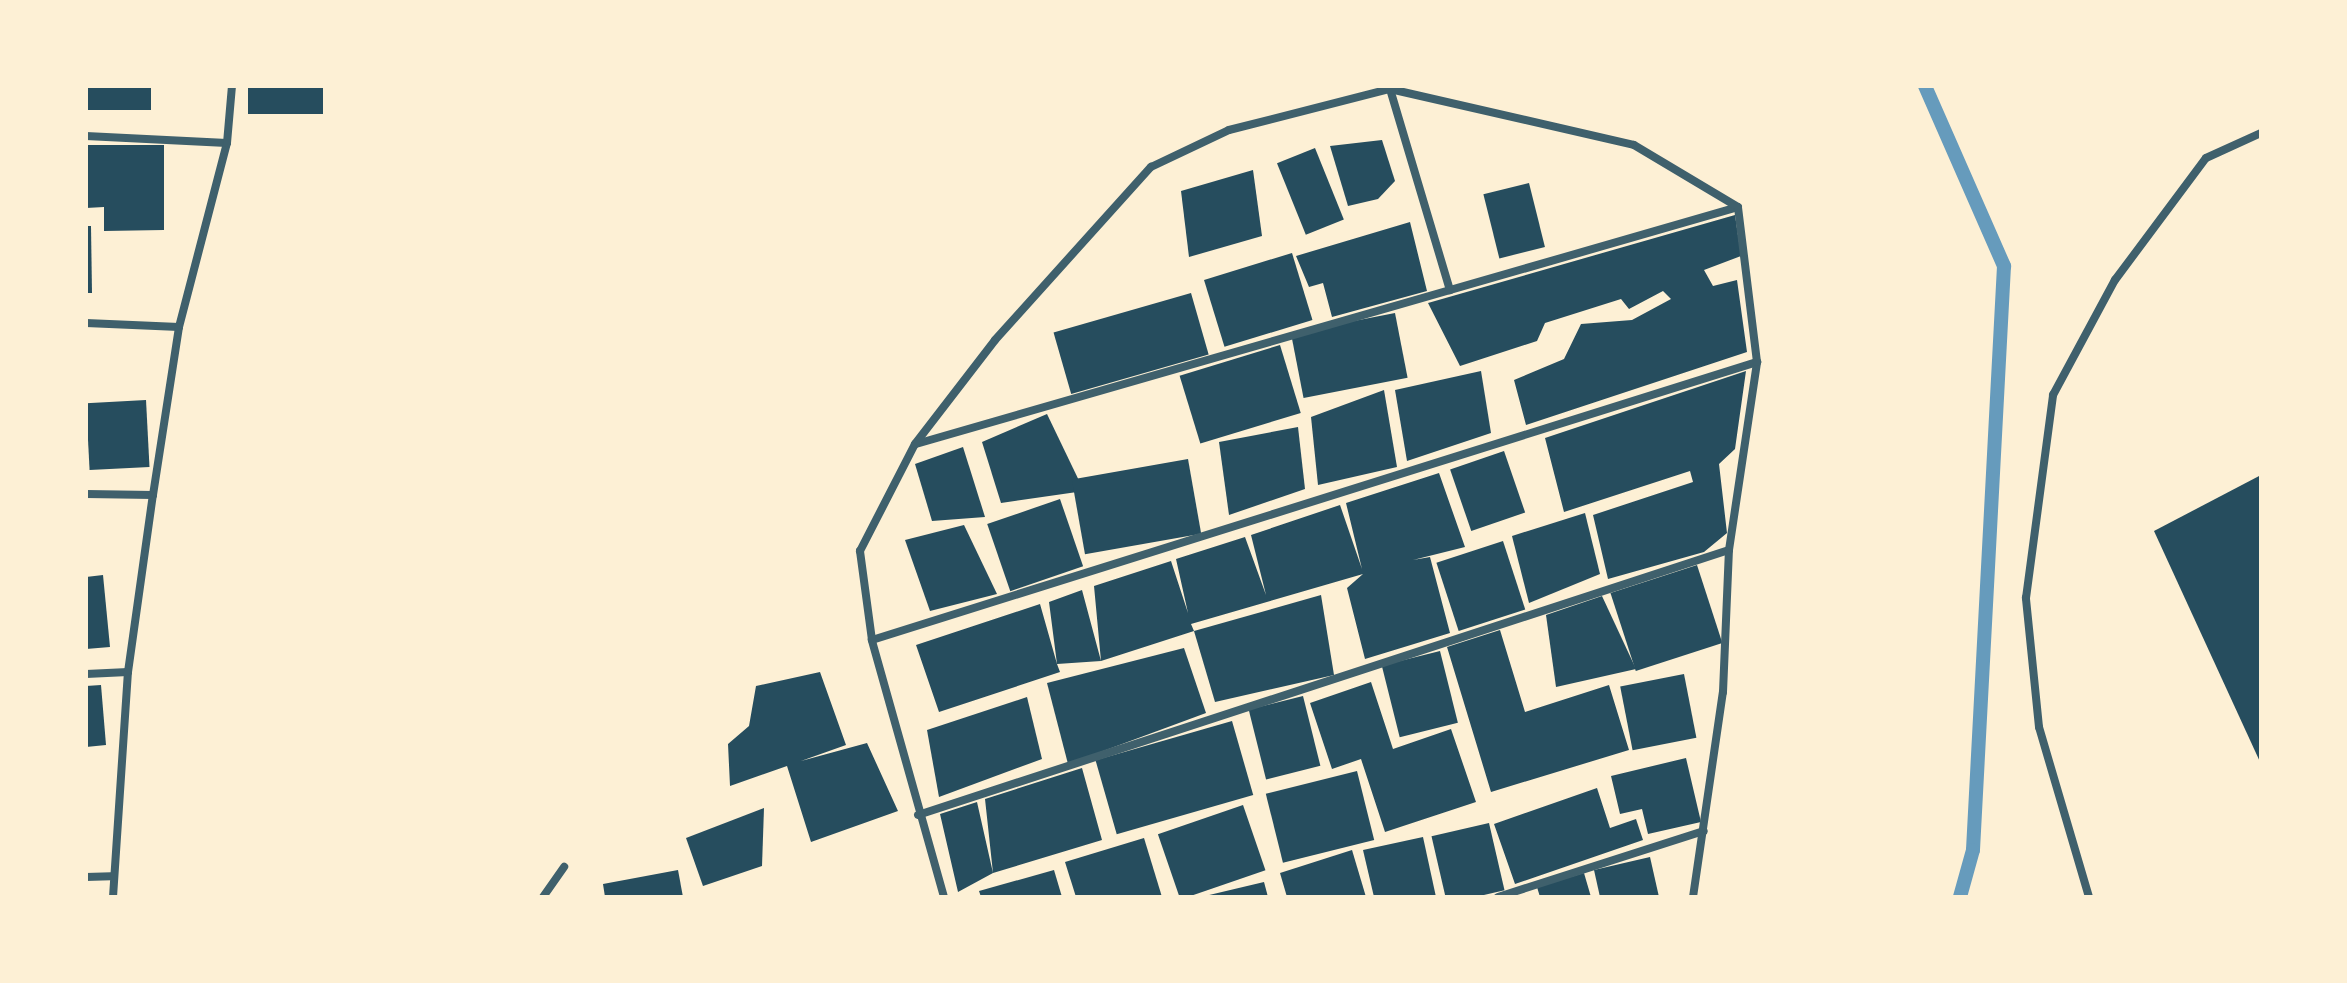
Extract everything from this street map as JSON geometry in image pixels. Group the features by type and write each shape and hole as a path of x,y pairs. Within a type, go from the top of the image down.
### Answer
{"street":[{"path":"113,897 111,876 128,672 153,495 179,327 227,143 232,86"},
{"path":"1390,89 1450,290"},
{"path":"944,897 918,815 872,640 860,551 915,444 995,340 1151,167 1229,130 1390,89 1634,145 1738,207"},
{"path":"2089,897 2039,727 2026,598 2053,395 2115,280 2206,158 2261,133"},
{"path":"86,136 227,143"},
{"path":"915,444 1738,207"},
{"path":"1693,897 1723,692 1729,550 1757,362 1738,207"},
{"path":"86,323 179,327"},
{"path":"872,640 1757,362"},
{"path":"86,494 153,495"},
{"path":"918,815 1729,550"},
{"path":"86,674 128,672"},
{"path":"1498,897 1704,831"},
{"path":"543,897 564,867"},
{"path":"86,877 111,876"}],"building":[{"path":"86,86 151,86 151,110 86,110"},
{"path":"248,86 323,86 323,114 248,114"},
{"path":"1382,140 1395,181 1378,199 1348,206 1330,146"},
{"path":"86,145 164,145 164,230 104,231 104,207 86,208"},
{"path":"1315,148 1344,219 1306,235 1277,163"},
{"path":"1253,170 1262,236 1189,257 1181,191"},
{"path":"1529,183 1545,247 1499,258 1483,194"},
{"path":"1735,215 1741,256 1704,270 1713,286 1737,280 1747,352 1526,425 1514,380 1564,359 1581,324 1632,320 1671,299 1663,291 1629,309 1621,299 1545,323 1537,341 1460,366 1428,303"},
{"path":"1410,222 1427,291 1332,317 1323,283 1309,287 1296,256"},
{"path":"86,226 91,226 92,293 86,293"},
{"path":"1292,253 1312,320 1224,347 1204,280"},
{"path":"1191,293 1209,355 1071,394 1054,332"},
{"path":"1395,313 1408,378 1304,398 1291,333"},
{"path":"1280,345 1301,413 1200,444 1180,376"},
{"path":"1481,371 1491,433 1407,461 1395,390"},
{"path":"1746,371 1735,449 1719,464 1727,533 1704,552 1608,579 1593,515 1693,482 1690,471 1564,512 1545,438"},
{"path":"1384,390 1397,467 1318,485 1311,417"},
{"path":"146,400 150,467 90,470 86,403"},
{"path":"1047,414 1084,491 1001,503 982,442"},
{"path":"1298,427 1305,489 1229,515 1219,442"},
{"path":"963,447 985,517 932,521 915,464"},
{"path":"1504,451 1525,512 1471,531 1450,470"},
{"path":"1188,459 1201,534 1085,554 1072,479"},
{"path":"1439,473 1465,547 1413,560 1430,557 1450,633 1365,659 1347,588 1363,574 1191,624 1194,631 1101,661 1094,586 1171,561 1188,613 1176,559 1245,537 1266,595 1251,535 1340,505 1362,569 1346,503"},
{"path":"2261,475 2261,764 2154,531"},
{"path":"1060,499 1083,566 1010,591 987,524"},
{"path":"1585,513 1600,574 1529,603 1512,536"},
{"path":"964,525 997,594 930,611 905,540"},
{"path":"1503,541 1525,609 1459,631 1436,563"},
{"path":"1697,565 1722,643 1636,671 1610,593"},
{"path":"103,575 110,647 86,649 86,577"},
{"path":"1082,590 1101,661 1057,664 1049,602"},
{"path":"1321,595 1334,675 1215,702 1194,631"},
{"path":"1602,596 1636,669 1556,687 1546,615"},
{"path":"1040,604 1060,672 939,712 916,645"},
{"path":"1500,630 1525,712 1609,685 1629,750 1491,792 1447,647"},
{"path":"1184,648 1206,713 1068,764 1047,683"},
{"path":"1440,651 1458,723 1400,737 1382,666"},
{"path":"820,672 846,745 801,761 867,743 898,811 811,842 787,766 730,786 728,744 749,726 756,686"},
{"path":"1684,674 1696,738 1633,750 1620,686"},
{"path":"1371,682 1393,749 1451,729 1476,802 1385,832 1361,759 1332,769 1310,703"},
{"path":"101,685 106,745 86,747 86,686"},
{"path":"1303,696 1320,766 1266,779 1249,710"},
{"path":"1027,697 1042,759 939,797 927,730"},
{"path":"1232,721 1253,795 1117,834 1096,760"},
{"path":"1686,758 1701,822 1648,834 1642,809 1620,814 1611,776"},
{"path":"1082,768 1102,840 993,873 985,799"},
{"path":"1357,771 1374,840 1283,863 1266,794"},
{"path":"1597,788 1610,828 1636,819 1643,840 1515,884 1494,824"},
{"path":"977,802 993,873 958,892 940,814"},
{"path":"1243,805 1265,870 1188,897 1179,897 1158,834"},
{"path":"764,808 762,866 703,886 686,838"},
{"path":"1489,823 1505,890 1475,897 1446,897 1432,836"},
{"path":"1423,837 1436,897 1374,897 1363,850"},
{"path":"1144,838 1162,897 1076,897 1065,862"},
{"path":"1352,850 1366,897 1287,897 1280,873"},
{"path":"1650,857 1659,897 1600,897 1594,870"},
{"path":"678,870 683,897 605,897 603,884"},
{"path":"1054,870 1062,897 981,897 979,891"},
{"path":"1584,873 1591,897 1540,897 1537,887"},
{"path":"1264,882 1268,897 1205,897 1205,896"}],"waterway":[{"path":"1925,86 2004,266 1973,850 1960,897"}]}
